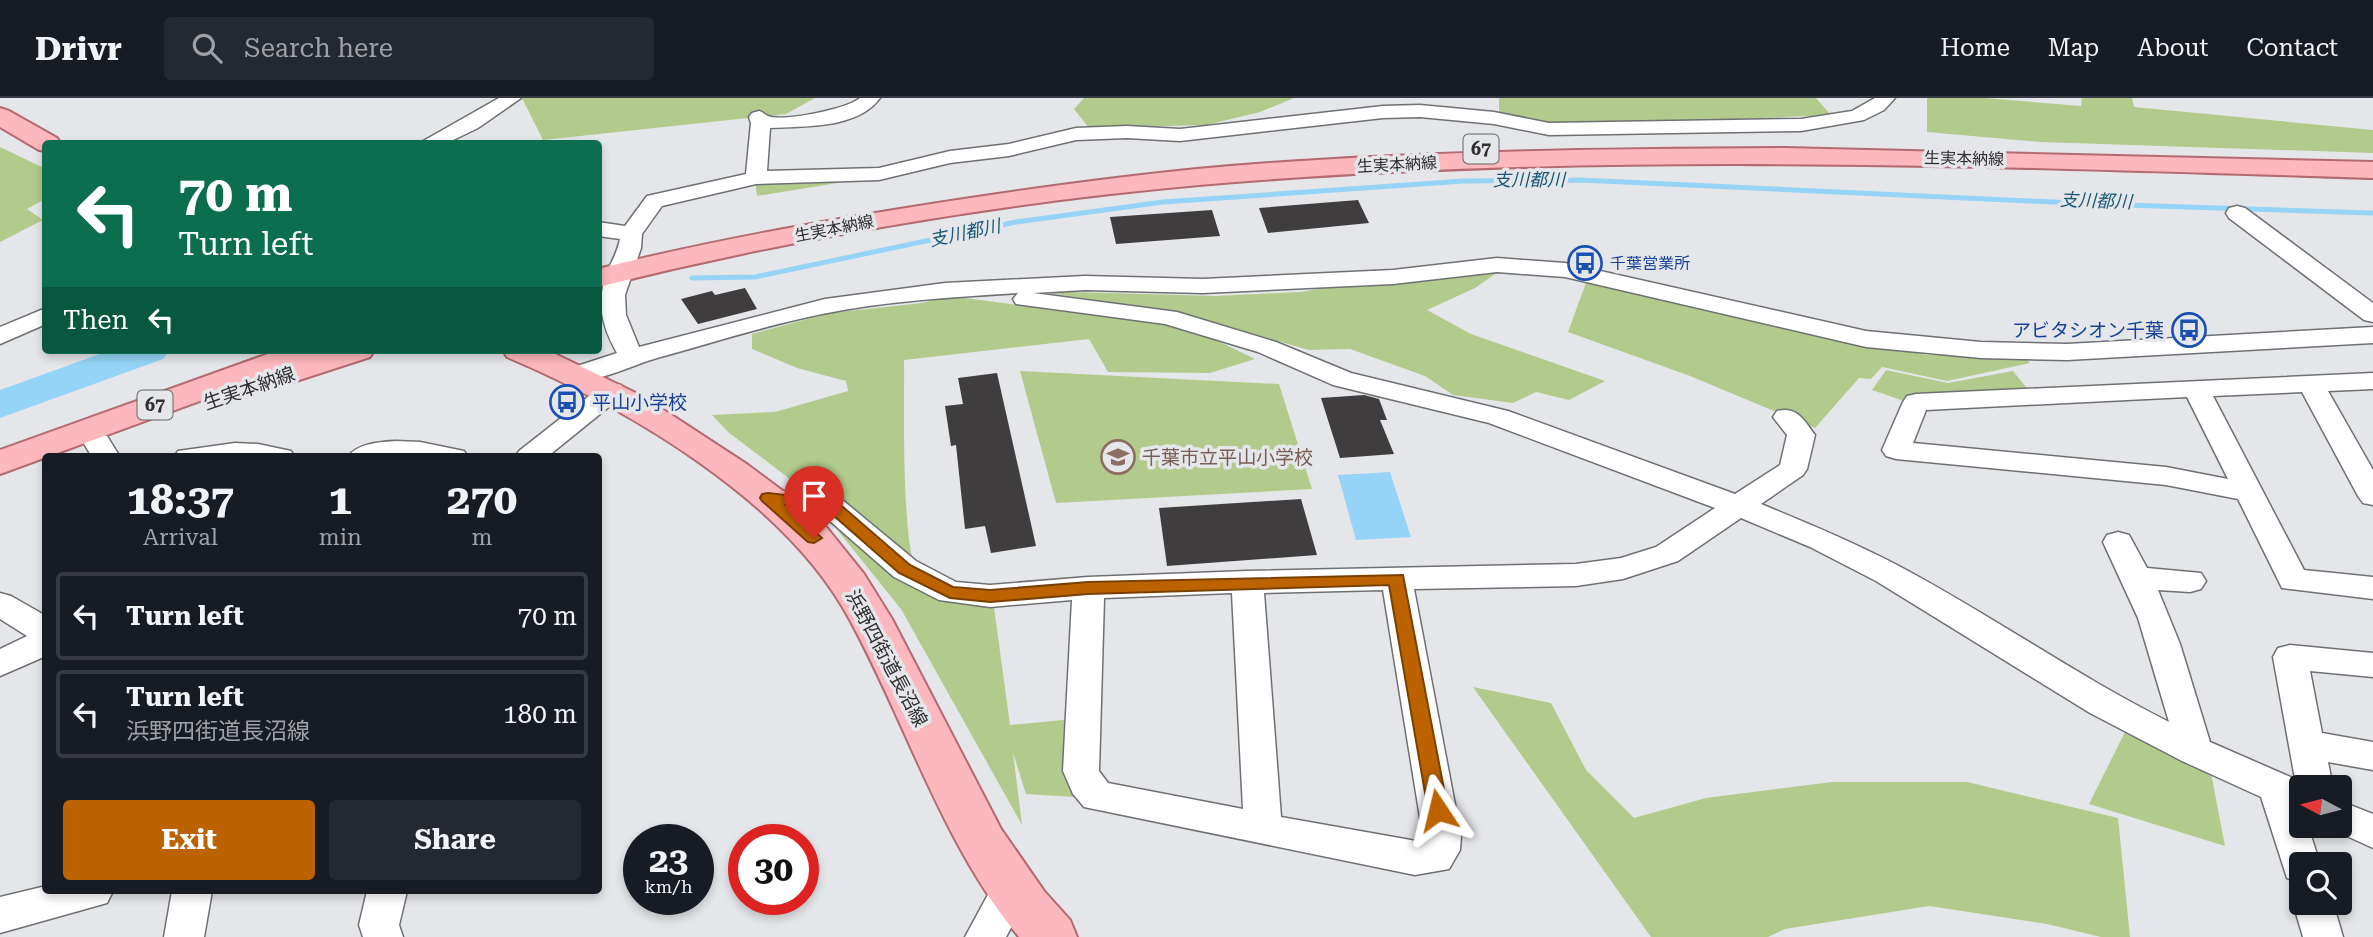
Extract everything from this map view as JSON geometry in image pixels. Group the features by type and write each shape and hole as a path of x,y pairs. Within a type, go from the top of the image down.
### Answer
{"main road":[{"path":"0,116 42,140"},
{"name":"生実本納線","path":"615,261 799,220 1027,183 1206,163 1344,154 1609,144 1855,143 2373,157"},
{"name":"生実本納線","path":"615,261 973,204 1139,183 1336,167 1658,155 1881,156 2373,170"},
{"name":"生実本納線","path":"0,463 300,354"},
{"name":"生実本納線","path":"102,450 348,354"},
{"name":"浜野四街道長沼線","path":"528,354 596,383 693,442 768,498 814,538 852,590 897,669 966,818 1011,890 1051,937"},
{"path":"0,482 42,465"}],"street":[{"path":"437,140 471,124 512,98"},
{"path":"756,178 760,120 845,114 859,109 871,98"},
{"path":"632,357 614,328 611,309 615,261 655,201 756,178 860,177 950,157 1009,150 1076,134 1127,132 1180,135 1383,112 1452,113 1549,129 1772,126 1844,119 1877,106 1886,98"},
{"path":"2237,213 2365,310"},
{"path":"602,237 615,261"},
{"path":"533,453 596,383 632,357 825,306 944,290 1060,284 1203,286 1393,277 1497,265 1565,270 1866,340 1905,345 2067,352 2208,342 2373,335"},
{"path":"944,290 1168,317 1268,346 1342,379 1497,416 1736,505 1821,540 1887,573 2102,704 2195,751 2289,793"},
{"path":"0,336 42,317"},
{"path":"2247,492 2166,476 1896,450 1916,402 2373,381"},
{"path":"2311,385 2373,496"},
{"path":"2196,388 2293,580 2373,588"},
{"path":"768,498 830,505 905,569 950,592 990,596 1088,588 1247,582 1576,575 1623,568 1667,554 1793,469 1801,436 1787,417"},
{"path":"377,453 414,449 434,453"},
{"path":"216,453 237,450 267,453"},
{"path":"2118,542 2139,578 2170,661 2195,751"},
{"path":"2139,578 2190,581"},
{"path":"1088,588 1081,771 1097,796 1415,859 1434,857 1441,849 1442,836 1397,579"},
{"path":"1247,582 1263,829"},
{"path":"0,604 42,630"},
{"path":"0,664 42,642"},
{"path":"2312,775 2290,657 2373,665"},
{"path":"2306,744 2373,756"},
{"path":"2352,822 2373,832"},
{"path":"985,937 1011,890"},
{"path":"0,915 81,894"},
{"path":"184,937 191,894"},
{"path":"383,937 379,925 386,894"},
{"path":"2317,915 2323,937"}],"green space":[{"path":"522,98 815,98 786,114 543,140"},
{"path":"1084,98 1294,98 1260,112 1206,125 1089,128 1074,109"},
{"path":"1499,98 1816,98 1831,115 1712,120 1583,134 1499,115"},
{"path":"1927,98 1985,98 2081,106 2082,98 2132,98 2134,107 2373,130 2373,153 2041,142 1927,132"},
{"path":"0,147 42,167 42,201 27,209 42,221 0,242"},
{"path":"856,180 757,196 755,181"},
{"path":"1501,270 1475,288 1427,310 1471,334 1605,381 1569,400 1536,392 1513,403 1453,395 1425,376 1350,349 1309,350 1178,312 1034,291 1216,296 1301,292 1397,274"},
{"path":"1587,280 1926,355 2023,356 2030,363 1947,381 1882,367 1871,379 1859,378 1815,428 1690,376 1568,332"},
{"path":"950,296 1191,328 1255,359 1210,373 1108,372 1089,339 904,360 905,479 910,546 915,571 923,585 939,596 957,602 994,607 1010,725 1084,718 1075,797 1026,794 1013,753 1022,825 901,609 819,507 786,476 728,432 712,415 775,412 848,391 846,381 797,368 752,349 752,334 830,313 922,303"},
{"path":"1886,370 1948,383 2013,371 2030,392 1910,403 1872,390"},
{"path":"1020,371 1279,384 1312,489 1056,503"},
{"path":"1473,687 1551,703 1586,770 1634,818 1706,798 1832,782 1967,782 2118,818 2130,937 2101,937 2047,924 1929,906 1785,929 1768,937 1651,937"},
{"path":"2130,722 2209,762 2225,846 2089,804"}],"water":[{"path":"1390,472 1411,537 1356,540 1338,475"}],"building":[{"path":"1358,200 1369,223 1268,233 1259,208"},
{"path":"1212,210 1220,236 1116,244 1110,217"},
{"path":"745,288 757,309 698,324 681,299 712,291 715,295"},
{"path":"997,373 1036,546 991,553 985,526 965,529 956,445 951,446 945,406 963,404 958,378"},
{"path":"1364,395 1379,399 1387,420 1380,420 1394,454 1340,458 1321,398"},
{"path":"1301,499 1317,555 1167,566 1159,508"}],"waterway":[{"name":"支川都川","path":"692,278 755,277 1016,222 1163,202 1464,181 1581,180 2095,204 2373,213"},
{"name":"支川都川","path":"0,405 138,354"}],"place":[{"name":"千葉営業所","path":"1585,263"},
{"name":"アビタシオン千葉","path":"2189,330"},
{"name":"平山小学校","path":"567,402"},
{"name":"千葉市立平山小学校","path":"1118,457"}],"route":[{"path":"814,538 768,498 830,505 905,569 950,592 990,596 1088,588 1397,579 1438,810"}]}
